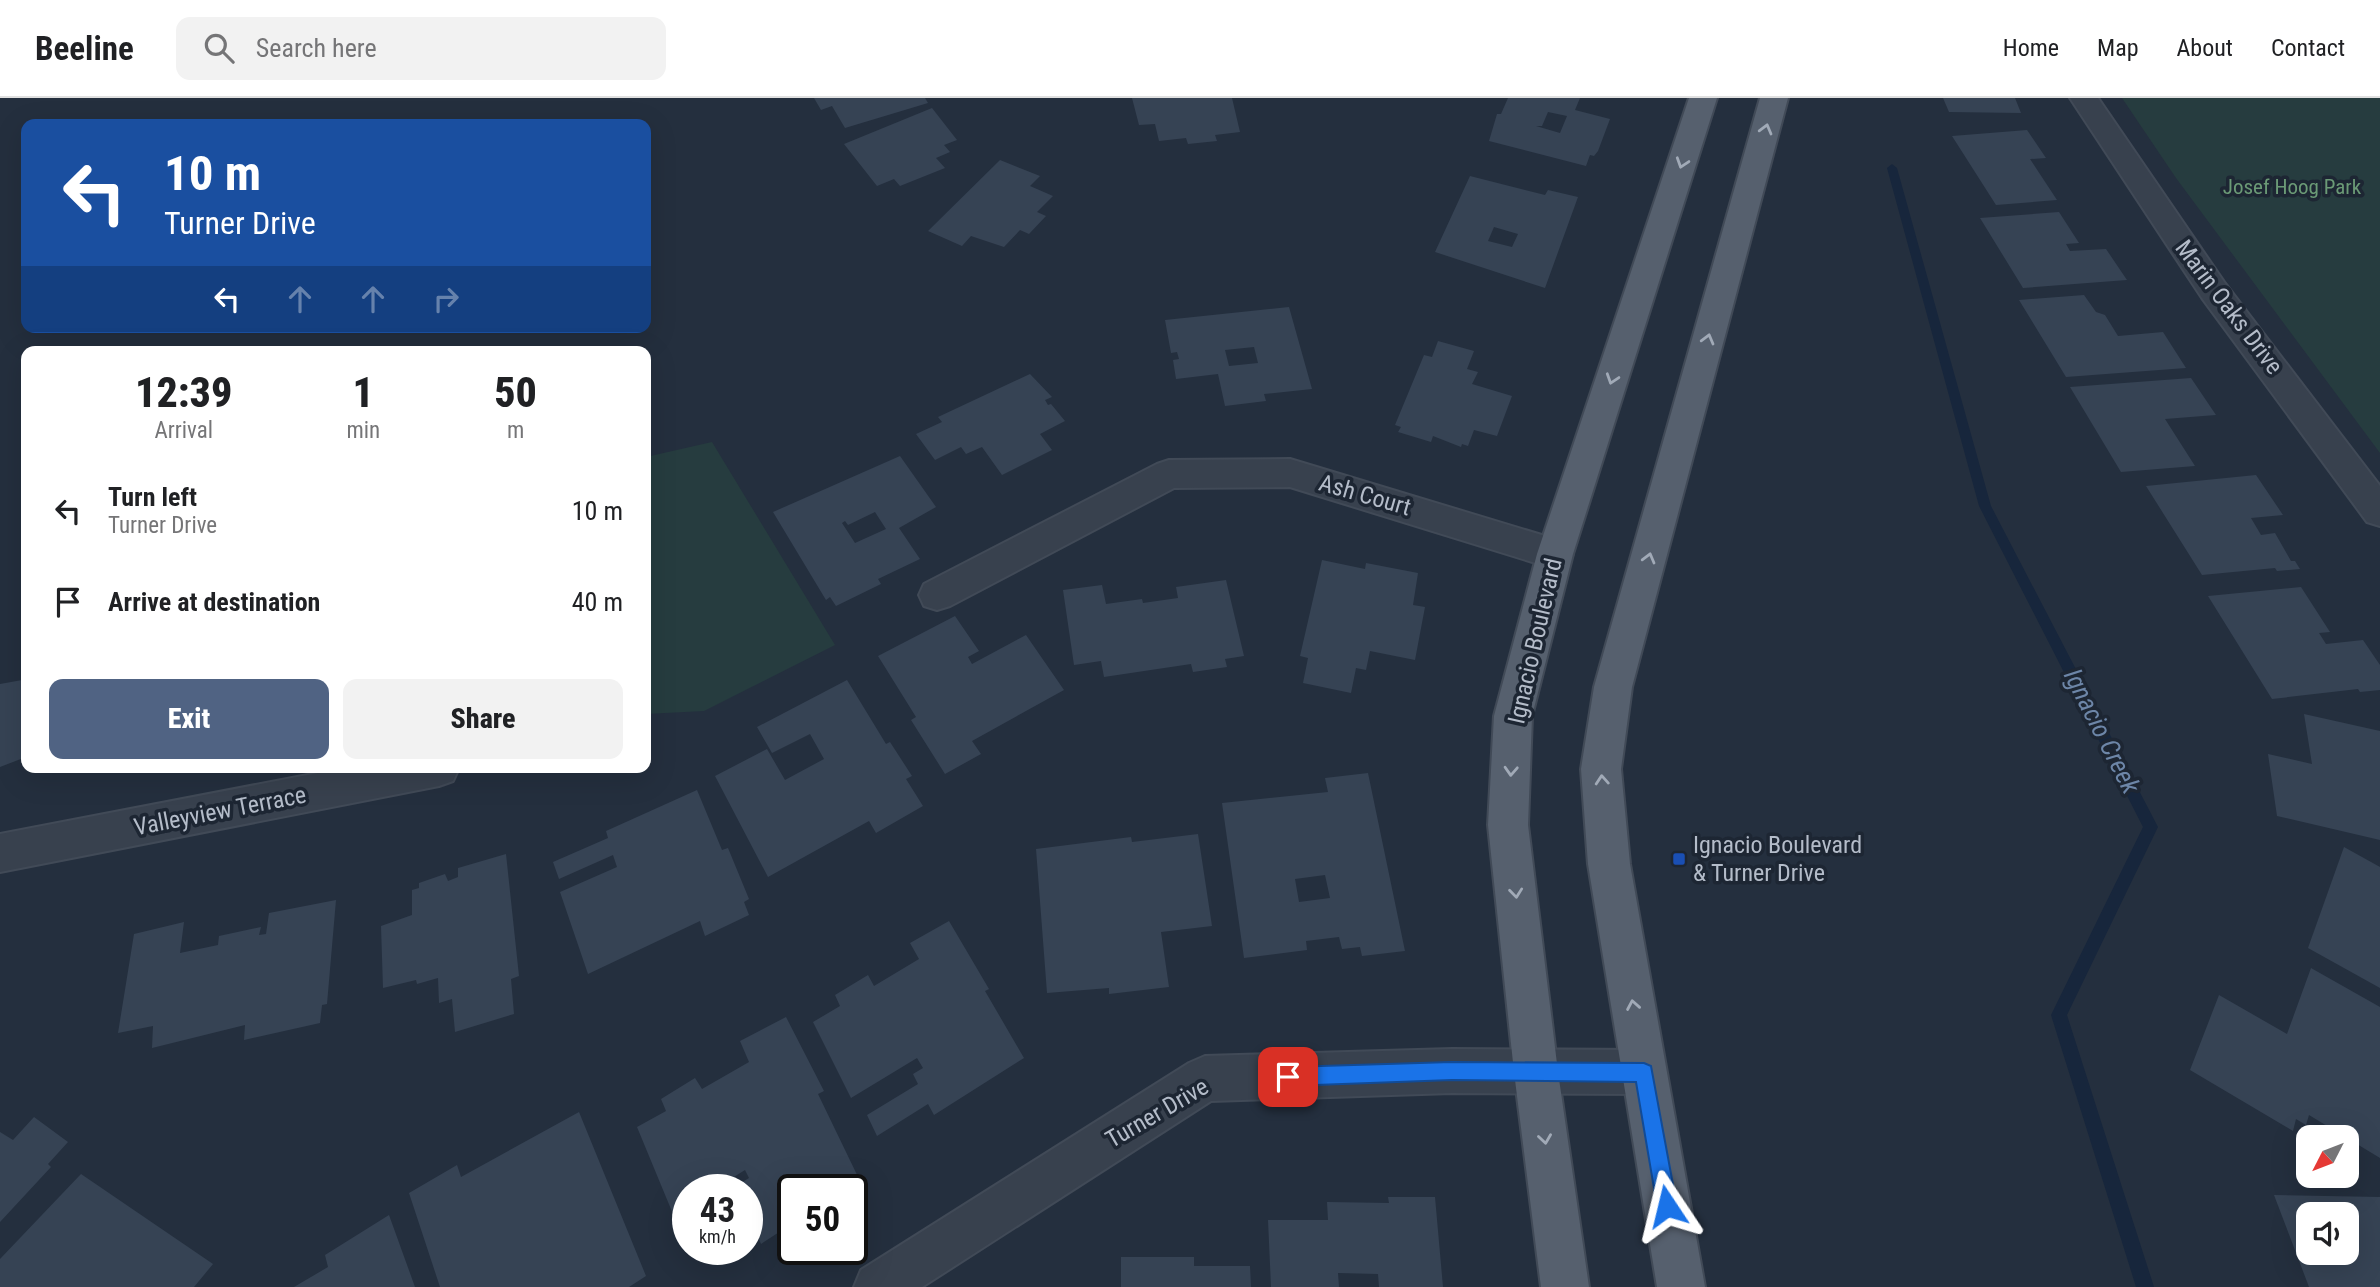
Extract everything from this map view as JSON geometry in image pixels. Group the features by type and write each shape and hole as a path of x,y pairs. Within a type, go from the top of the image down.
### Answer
{"main road":[{"name":"Ignacio Boulevard","path":"1565,1287 1536,1072 1508,825 1514,716 1555,554 1703,98"},
{"path":"1681,1287 1609,864 1601,769 1606,719 1774,98"}],"street":[{"name":"Marin Oaks Drive","path":"2084,98 2213,289 2380,512"},
{"name":"Ash Court","path":"937,595 1169,474 1290,473 1555,554"},
{"name":"Valleyview Terrace","path":"0,853 413,773"},
{"name":"Turner Drive","path":"892,1283 1205,1079 1452,1071 1644,1072"}],"green space":[{"name":"Josef Hoog Park","path":"2122,98 2380,98 2380,453 2176,178"},
{"path":"712,442 835,645 704,711 651,714 651,456"}],"building":[{"path":"814,98 925,98 928,103 845,128 832,106 821,110"},
{"path":"1132,98 1232,98 1240,132 1215,135 1217,141 1188,144 1186,138 1159,141 1155,124 1139,125"},
{"path":"1508,98 1580,98 1575,110 1610,119 1598,151 1594,156 1590,155 1586,166 1489,141 1497,114 1501,114","holes":["1548,112 1567,116 1560,133 1536,126 1542,126"]},
{"path":"1943,98 2015,98 2021,113 1949,112"},
{"path":"932,108 957,140 944,145 950,152 936,158 945,168 900,186 894,179 877,186 844,144"},
{"path":"2027,130 2046,158 2030,159 2057,200 1996,205 1952,136"},
{"path":"1000,160 1040,176 1030,186 1053,196 1037,212 1046,216 1029,234 1020,230 1004,247 971,236 962,246 928,231"},
{"path":"1470,176 1545,195 1548,190 1578,197 1545,288 1435,252","holes":["1494,227 1518,234 1512,247 1488,241"]},
{"path":"2059,212 2079,243 2066,244 2070,251 2106,249 2127,280 2023,288 1980,218"},
{"path":"2084,295 2096,312 2105,315 2118,336 2163,332 2186,368 2066,377 2019,300"},
{"path":"1289,307 1312,389 1264,394 1266,401 1225,406 1218,374 1176,379 1173,360 1179,359 1177,352 1171,353 1165,320","holes":["1254,347 1258,363 1229,366 1225,350"]},
{"path":"1438,341 1474,351 1467,369 1478,372 1472,384 1512,396 1497,436 1474,430 1468,446 1462,444 1461,447 1433,436 1431,442 1398,432 1401,427 1395,425 1424,355 1432,357"},
{"path":"1030,374 1052,397 1045,400 1048,405 1051,404 1065,421 1040,434 1052,450 1002,475 982,447 966,454 961,447 935,460 916,434 942,422 938,417"},
{"path":"2191,378 2216,415 2165,419 2195,466 2121,472 2070,387"},
{"path":"900,456 936,507 899,528 920,559 878,579 881,584 836,606 830,597 826,600 773,512","holes":["875,512 886,529 855,543 842,523 845,521 848,525"]},
{"path":"2256,475 2283,515 2251,518 2261,535 2275,533 2291,561 2295,561 2300,569 2277,571 2275,568 2202,575 2146,486"},
{"path":"1322,560 1365,569 1366,563 1418,573 1413,605 1425,607 1415,660 1370,651 1366,670 1356,668 1351,693 1303,683 1308,658 1300,656"},
{"path":"1226,580 1244,656 1225,659 1227,667 1193,672 1191,664 1104,677 1101,661 1074,665 1063,590 1102,585 1106,604 1142,599 1143,603 1178,598 1176,587"},
{"path":"2301,587 2330,632 2319,633 2326,644 2363,640 2380,665 2380,690 2360,692 2358,689 2272,699 2208,596"},
{"path":"955,616 979,651 968,657 972,664 1026,635 1064,690 972,741 981,754 945,774 911,720 916,717 878,656"},
{"path":"21,680 21,759 0,767 0,684"},
{"path":"847,680 886,744 890,742 912,776 906,779 923,806 876,833 869,821 768,877 715,776 767,749 785,780 824,759 810,734 772,753 757,727"},
{"path":"2304,714 2380,731 2380,840 2277,816 2268,754 2312,764"},
{"path":"1368,773 1405,951 1362,956 1360,947 1342,949 1339,937 1306,941 1307,950 1244,958 1222,803 1328,792 1325,778","holes":["1325,875 1330,898 1299,902 1295,879"]},
{"path":"697,790 722,850 728,848 749,899 744,902 749,915 705,936 700,921 588,974 560,892 617,867 613,855 559,879 553,862 608,838 606,831"},
{"path":"1198,834 1212,926 1161,932 1169,987 1109,994 1109,988 1047,993 1036,849 1131,837 1132,842"},
{"path":"2344,847 2380,867 2380,988 2308,948"},
{"path":"506,854 519,976 511,979 514,1014 455,1032 452,999 439,1003 438,978 417,984 416,980 383,988 381,926 412,915 412,890 419,888 419,883 445,874 448,881 458,877 458,868"},
{"path":"336,900 327,1004 322,1005 320,1023 244,1040 245,1025 152,1048 153,1026 118,1033 134,934 184,922 180,953 218,945 219,936 261,927 259,935 266,934 269,913"},
{"path":"949,921 989,989 985,991 1024,1058 934,1115 928,1104 877,1136 867,1115 918,1084 913,1074 923,1068 917,1058 851,1098 813,1022 840,1006 835,995 868,975 874,986 919,959 910,943"},
{"path":"2311,968 2380,1007 2380,1158 2359,1145 2359,1125 2326,1125 2309,1115 2306,1125 2296,1119 2293,1131 2190,1070 2219,995 2287,1034"},
{"path":"786,1017 824,1091 818,1094 857,1174 777,1174 777,1234 763,1243 763,1174 747,1174 745,1170 739,1174 672,1174 672,1212 637,1127 666,1111 661,1099 695,1078 702,1089 749,1062 740,1041"},
{"path":"579,1112 646,1276 629,1287 440,1287 409,1193 457,1165 461,1177"},
{"path":"34,1117 68,1142 48,1164 51,1167 0,1222 0,1132 13,1140"},
{"path":"81,1174 213,1264 194,1287 0,1287 0,1259"},
{"path":"2274,1195 2380,1197 2380,1287 2309,1287 2301,1265 2359,1265 2359,1202 2296,1202 2296,1253"},
{"path":"1388,1197 1435,1197 1443,1287 1379,1287 1378,1274 1338,1273 1339,1287 1271,1287 1268,1220 1328,1220 1327,1202 1389,1203"},
{"path":"389,1215 415,1287 294,1287 328,1267 325,1255"},
{"path":"1121,1257 1194,1257 1194,1266 1250,1266 1251,1287 1121,1287"}],"waterway":[{"name":"Ignacio Creek","path":"1892,168 1985,506 2151,827 2059,1015 2145,1287"}],"place":[{"name":"Ignacio Boulevard & Turner Drive","path":"1679,859"}],"route":[{"path":"1288,1077 1452,1071 1644,1072 1667,1206"}]}
